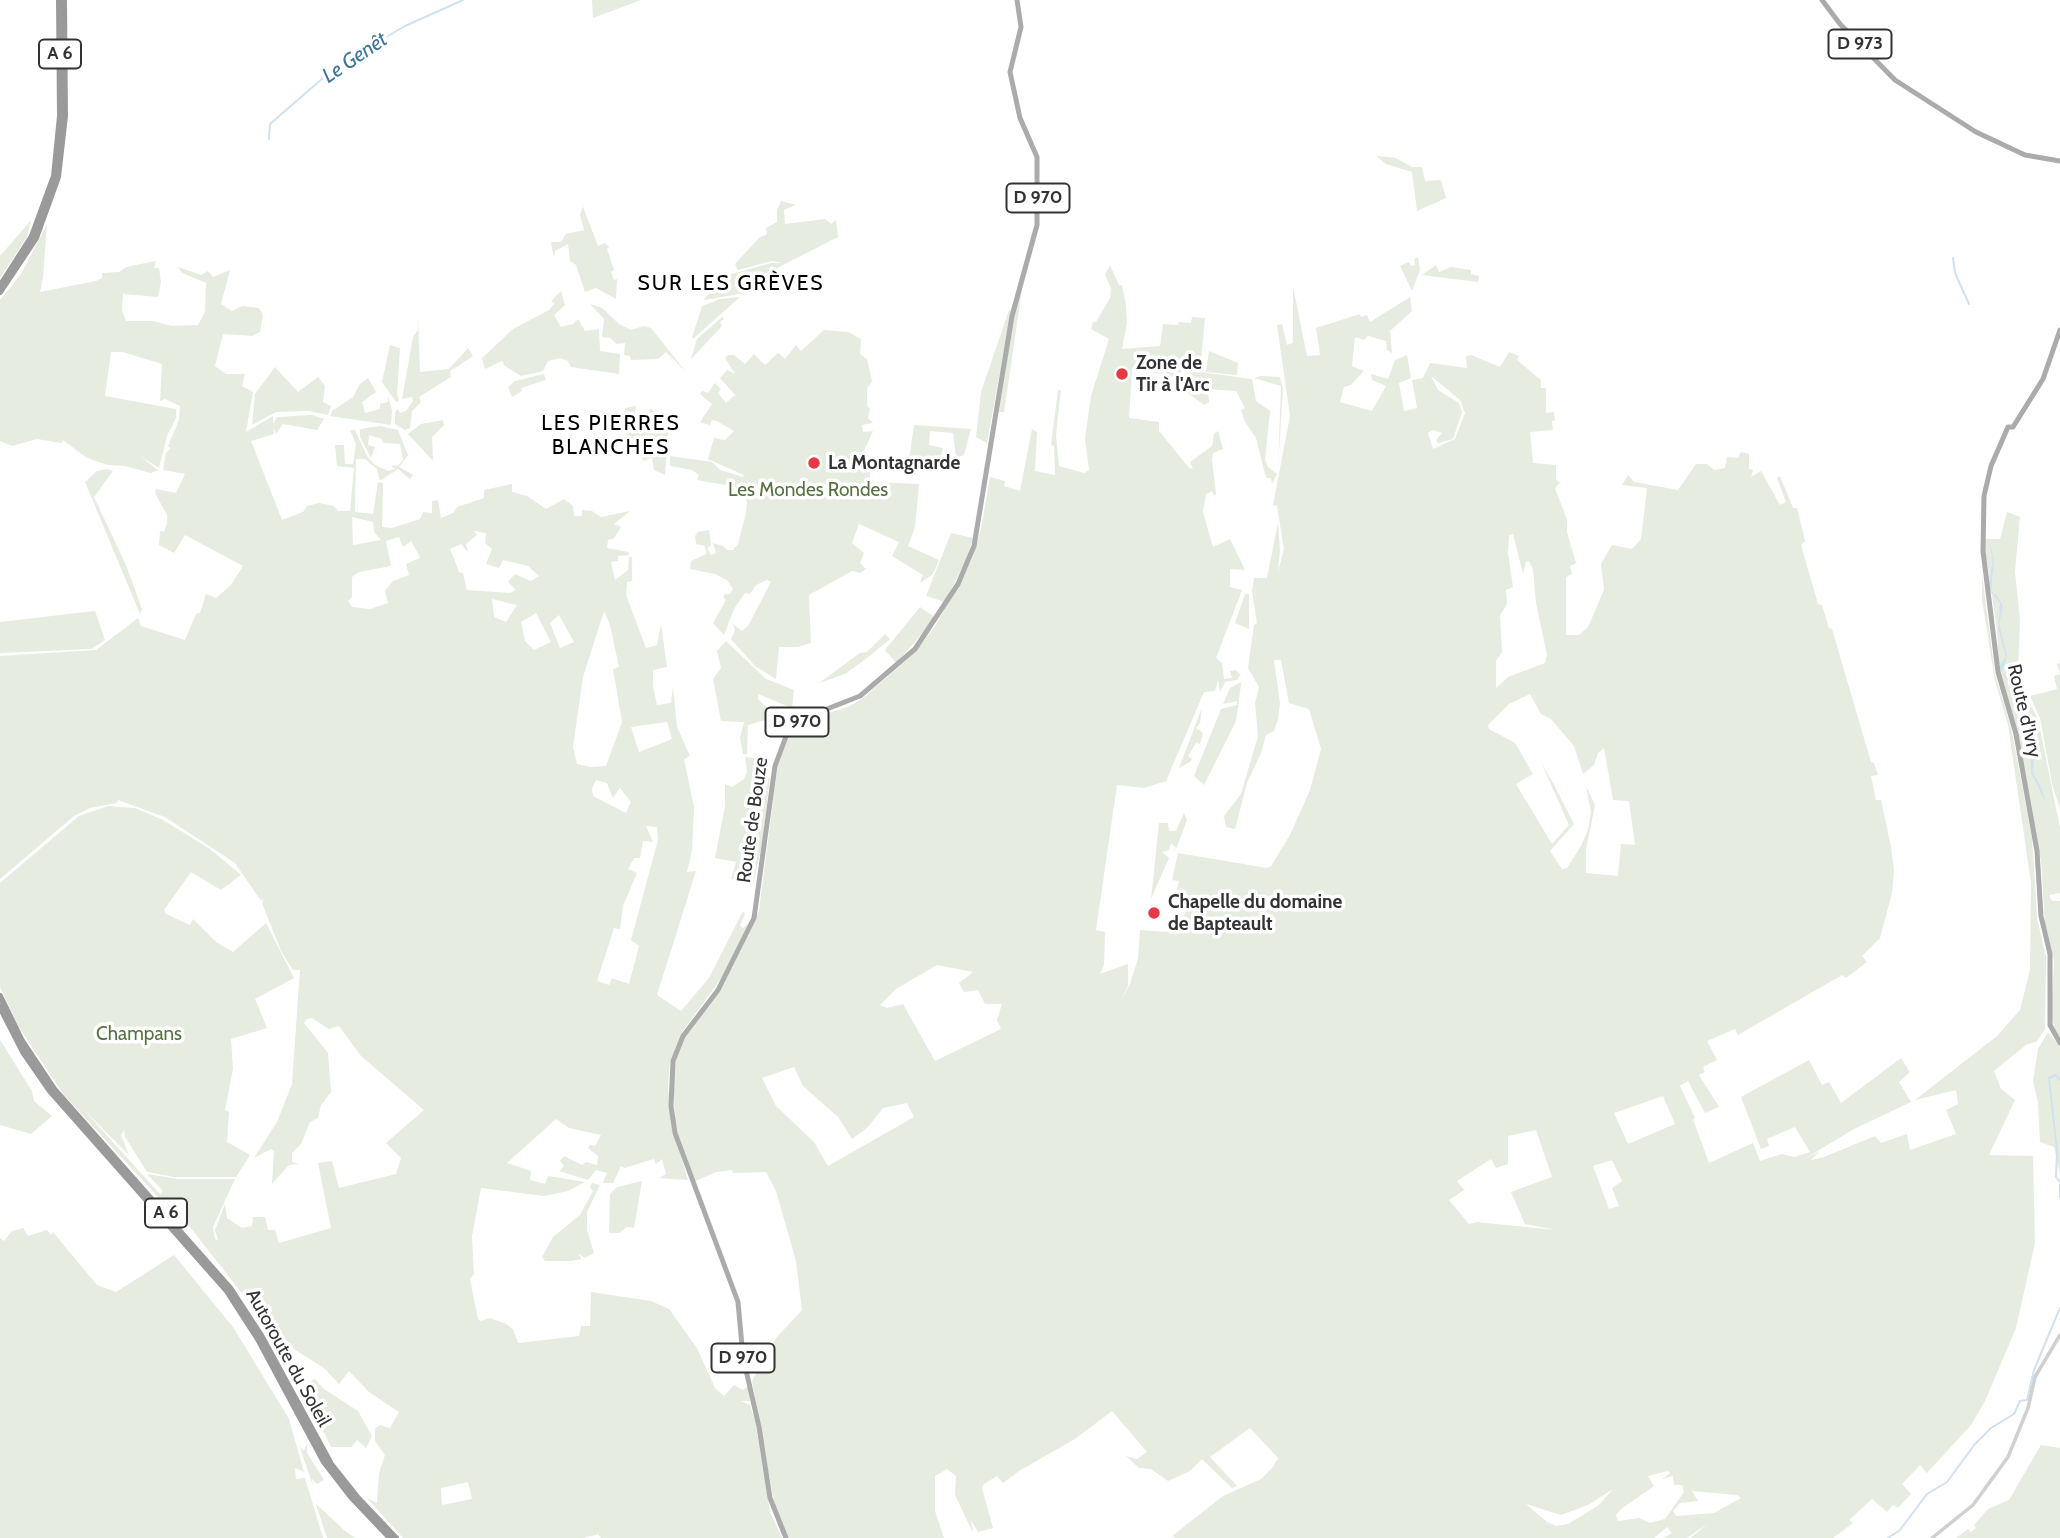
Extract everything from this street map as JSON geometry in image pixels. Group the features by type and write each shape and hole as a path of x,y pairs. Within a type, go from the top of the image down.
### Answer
{"highway":[{"name":"A 6","path":"0,286 35,232 54,173 60,116 61,0"},
{"name":"A 6","path":"0,292 36,238 58,177 65,116 61,0"},
{"name":"Autoroute du Soleil","path":"0,996 19,1037 50,1084 230,1288 262,1337 328,1459 358,1498 396,1538"},
{"name":"Autoroute du Soleil","path":"0,1007 23,1052 50,1091 227,1291 258,1339 324,1462 354,1501 390,1538"}],"main road":[{"name":"Route de Bouze","path":"786,1538 770,1498 759,1427 743,1357 738,1302 691,1182 672,1117 673,1061 683,1036 718,990 754,918 766,815 783,739 796,722 847,704 864,693 915,649 958,584 974,546 1012,316 1037,225 1037,157 1020,118 1010,72 1021,27 1017,0"},
{"name":"D 973","path":"1822,0 1833,17 1885,72 1952,118 2025,155 2060,162"},
{"name":"Route d'Ivry","path":"2060,330 2051,358 2033,397 2012,427 2008,428 1992,466 1984,496 1983,551 1998,673 2017,742 2024,794 2038,851 2041,916 2050,954 2050,1025 2060,1043"}],"street":[{"path":"1932,1538 1973,1505 2008,1457 2028,1408 2035,1377 2060,1335"}],"green space":[{"path":"592,0 641,0 593,18"},
{"path":"1376,156 1396,158 1412,167 1422,167 1425,181 1441,180 1446,198 1417,211 1412,172 1386,164"},
{"path":"781,201 796,205 784,210 785,224 825,219 831,224 836,220 838,237 779,267 745,293 704,300 721,277 771,263 782,263 772,261 738,270 735,264 759,238 767,234 766,228 777,222 777,210"},
{"path":"584,202 583,207 598,246 605,243 609,247 607,249 614,270 611,272 614,280 617,279 616,299 596,288 585,292 576,265 570,261 568,244 555,251 555,256 553,254 551,242 561,242 566,234 584,230 580,215"},
{"path":"31,220 27,237 0,278 0,256"},
{"name":"Champans","path":"47,224 40,292 96,281 102,278 102,273 119,272 126,267 156,261 154,268 159,268 161,282 158,297 123,294 122,310 126,321 153,321 171,326 198,325 205,312 206,283 182,273 178,267 201,275 208,271 213,277 230,270 221,304 232,311 242,306 259,308 263,315 260,332 252,336 223,334 215,366 226,374 245,374 242,386 253,392 246,432 273,416 274,434 251,441 282,520 303,512 307,506 319,503 334,506 338,511 350,511 354,468 337,466 335,445 344,445 345,464 353,464 356,444 350,430 355,430 367,456 375,465 388,471 395,469 391,465 398,466 403,460 400,444 383,443 382,439 369,435 368,445 375,447 371,458 360,437 360,429 380,426 398,430 408,455 399,467 413,475 410,479 398,469 380,481 377,469 365,459 356,459 355,512 373,514 378,482 383,483 382,527 392,528 420,519 423,512 432,513 432,501 438,500 441,518 453,513 457,507 484,498 484,490 512,484 512,492 527,496 546,509 564,499 573,506 574,516 582,516 582,510 592,511 601,517 630,511 614,524 621,527 614,538 608,540 607,548 629,552 629,555 618,556 618,561 611,562 615,580 628,570 629,557 632,557 632,581 627,582 626,595 646,648 657,645 661,624 667,667 653,670 653,686 657,705 671,703 673,687 677,727 690,756 684,759 694,807 692,851 687,872 696,871 657,995 681,1011 709,978 743,911 745,915 740,925 743,928 749,923 725,973 682,1032 670,1061 668,1086 672,1127 688,1180 659,1178 666,1174 662,1159 656,1164 654,1159 624,1168 621,1166 613,1183 603,1183 607,1173 596,1170 588,1180 559,1171 564,1166 560,1161 564,1156 582,1165 586,1162 597,1165 598,1156 588,1148 590,1145 595,1146 601,1135 569,1128 556,1119 507,1163 531,1171 530,1180 545,1184 548,1176 585,1182 568,1191 544,1196 481,1188 472,1236 474,1274 470,1279 478,1319 481,1321 490,1318 506,1324 513,1329 518,1343 579,1336 581,1326 590,1326 591,1292 651,1301 669,1309 697,1348 715,1388 724,1396 734,1385 743,1390 748,1386 751,1401 741,1401 750,1405 755,1421 770,1512 782,1538 601,1538 598,1534 583,1538 403,1538 367,1498 377,1503 379,1473 385,1455 375,1441 375,1429 380,1425 390,1428 399,1412 369,1392 349,1371 339,1384 324,1368 270,1334 262,1319 190,1227 180,1221 63,1094 18,1026 0,987 0,883 79,816 108,806 135,808 163,820 210,849 241,875 221,890 191,872 164,910 166,914 190,925 193,919 216,942 233,952 266,923 294,978 255,999 267,1028 231,1039 233,1069 225,1110 229,1112 227,1142 250,1155 236,1177 174,1177 147,1172 125,1137 124,1130 121,1135 129,1155 83,1109 160,1194 163,1191 147,1174 178,1179 235,1179 213,1227 215,1239 218,1240 215,1230 225,1204 227,1218 242,1228 252,1226 253,1217 265,1217 268,1230 275,1230 279,1243 331,1228 318,1163 332,1161 339,1188 396,1174 401,1158 386,1143 424,1110 361,1056 339,1026 329,1029 312,1018 307,1019 304,1023 328,1053 331,1092 321,1105 318,1118 310,1122 301,1144 292,1153 292,1162 299,1164 289,1165 272,1184 274,1151 271,1149 254,1158 277,1122 292,1084 300,970 293,970 281,951 262,903 263,898 261,901 235,863 165,817 118,800 117,803 90,808 74,816 0,879 0,656 96,650 138,618 141,626 185,640 196,614 200,613 206,594 216,598 231,585 243,566 185,535 174,553 159,545 160,531 164,532 167,515 155,493 156,489 176,493 185,474 163,470 166,453 171,448 168,446 179,420 180,406 165,399 160,401 162,364 123,352 111,352 105,396 176,409 176,418 167,436 159,468 139,455 158,470 151,473 125,466 108,465 87,458 63,440 61,443 37,439 12,446 0,441 0,300 21,274","holes":["352,517 373,522 374,532 381,540 353,545","474,531 486,533 485,543 492,549 486,564 499,568 503,560 528,566 539,576 531,581 515,574 508,582 516,590 510,593 467,590 463,573 459,572 450,549 461,544 468,552 466,544 477,535","399,537 403,547 411,541 420,558 406,564 409,575 393,581 385,591 388,603 370,609 352,607 348,601 352,597 352,577 359,572 391,566 386,541","492,599 517,605 506,622 494,617","604,611 610,625 619,667 613,669 622,722 606,766 577,764 573,747 583,677","536,613 551,642 534,650 525,641 521,622","559,615 574,642 560,648 550,623","667,722 672,739 639,752 631,727","596,780 607,783 613,798 620,788 631,802 626,813 593,796 592,788","646,826 657,827 658,840 631,940 639,946 629,984 612,978 609,985 597,981 614,928 620,929 623,906 637,873 628,869 634,858 640,858 643,841 653,842","468,1482 472,1499 442,1505 441,1488"]},
{"path":"1418,257 1420,270 1412,291 1400,266 1409,262 1411,266 1415,265 1414,259"},
{"path":"1110,265 1119,285 1122,285 1127,323 1122,349 1160,346 1163,324 1178,325 1179,322 1191,323 1192,317 1205,318 1200,372 1252,379 1256,401 1270,411 1265,460 1268,467 1277,474 1272,484 1271,478 1266,478 1256,438 1245,422 1241,410 1245,408 1236,391 1208,389 1209,402 1204,405 1184,390 1187,373 1182,369 1179,377 1132,369 1129,418 1159,422 1159,431 1190,469 1193,468 1190,462 1212,446 1214,434 1218,431 1223,449 1213,453 1216,494 1214,496 1212,491 1206,494 1203,512 1213,547 1230,539 1245,570 1230,569 1230,587 1242,590 1216,658 1222,663 1224,679 1232,678 1230,671 1236,670 1240,675 1237,680 1225,682 1220,692 1218,680 1215,691 1204,692 1166,781 1144,788 1117,785 1096,930 1105,932 1104,965 1100,974 1128,964 1128,986 1119,1004 1130,984 1138,959 1140,930 1167,932 1171,919 1183,921 1187,902 1175,900 1179,881 1172,880 1178,853 1267,868 1271,866 1290,835 1310,790 1321,749 1309,709 1289,703 1281,660 1274,660 1280,703 1278,720 1274,731 1266,735 1247,783 1235,829 1226,827 1224,816 1241,794 1258,736 1255,703 1259,687 1248,668 1254,625 1257,623 1252,591 1254,578 1267,578 1278,522 1278,572 1284,549 1277,506 1273,505 1290,416 1277,325 1282,324 1287,345 1293,343 1293,286 1307,356 1320,355 1316,328 1360,314 1361,317 1367,315 1370,322 1410,297 1412,311 1390,331 1392,353 1387,350 1386,341 1368,336 1364,340 1355,337 1352,366 1364,371 1351,385 1344,387 1340,402 1372,411 1386,386 1372,380 1371,374 1388,379 1395,360 1407,355 1411,378 1399,383 1404,411 1417,408 1412,380 1423,378 1430,363 1467,368 1466,356 1471,355 1500,367 1509,352 1519,356 1517,360 1541,380 1541,388 1546,388 1546,413 1554,412 1555,420 1552,421 1553,430 1530,432 1533,463 1556,465 1556,480 1560,483 1555,488 1567,520 1567,532 1576,563 1570,566 1572,574 1566,577 1566,635 1579,635 1588,627 1604,590 1601,564 1612,545 1632,549 1641,539 1647,488 1622,485 1628,475 1634,482 1678,490 1696,464 1707,464 1714,470 1725,468 1727,457 1738,458 1741,452 1749,454 1749,469 1753,470 1751,477 1761,471 1780,505 1786,502 1777,478 1780,476 1793,508 1797,508 1805,541 1801,545 1818,604 1822,605 1829,628 1832,629 1871,762 1874,763 1878,775 1871,776 1876,800 1881,800 1891,847 1894,870 1892,893 1880,938 1862,956 1867,962 1846,978 1842,975 1738,1035 1735,1029 1707,1041 1717,1060 1703,1067 1705,1072 1699,1075 1719,1107 1705,1113 1688,1081 1680,1086 1695,1118 1693,1119 1709,1163 1753,1143 1760,1161 1782,1154 1794,1157 1810,1152 1795,1127 1767,1139 1769,1146 1761,1149 1741,1097 1809,1060 1822,1085 1829,1082 1841,1103 1901,1058 1910,1072 1899,1082 1911,1102 1854,1129 1806,1158 1820,1151 1811,1160 1824,1157 1875,1136 1881,1143 1907,1134 1910,1150 1956,1134 1946,1110 1958,1104 1956,1090 1915,1100 1997,1036 2020,1010 2030,970 2031,883 2008,725 1995,681 1982,600 1982,574 1995,674 2011,727 2032,837 2037,918 2046,957 2045,1029 2037,1041 2026,1045 1994,1071 2001,1089 2015,1100 1989,1155 2033,1156 2035,1243 2016,1328 1985,1401 1971,1425 1927,1473 1920,1465 1902,1484 1911,1494 1898,1508 1893,1505 1887,1512 1872,1499 1849,1520 1853,1523 1833,1538 1690,1538 1709,1523 1687,1538 1663,1538 1672,1533 1667,1527 1654,1538 1176,1538 1172,1536 1223,1496 1261,1479 1278,1458 1250,1428 1210,1457 1237,1486 1232,1488 1202,1459 1190,1471 1168,1481 1151,1469 1139,1468 1126,1456 1137,1459 1147,1452 1112,1411 1075,1439 1003,1483 997,1476 984,1484 982,1488 993,1528 978,1532 971,1520 973,1533 955,1495 956,1476 947,1469 935,1476 935,1511 944,1538 789,1538 786,1534 775,1508 752,1381 776,1338 802,1310 796,1261 776,1191 766,1172 716,1172 693,1182 675,1128 673,1071 678,1051 688,1030 729,972 759,911 778,762 790,731 802,721 848,707 863,698 911,656 934,628 971,561 981,529 990,477 1005,481 1004,486 1020,491 1032,429 1037,432 1035,471 1055,475 1054,446 1051,445 1058,390 1061,390 1056,435 1059,466 1084,473 1089,470 1085,438 1091,396 1109,339 1091,329 1110,298 1111,289 1105,274","holes":["1431,376 1460,400 1465,413 1455,439 1433,449 1428,433 1433,430 1442,433 1436,440 1438,443 1453,439 1462,412 1459,403 1438,390","1513,534 1523,574 1526,562 1529,561 1533,569 1536,603 1547,655 1545,663 1508,677 1496,688 1496,661 1502,652 1500,615 1507,604 1506,590 1513,587 1508,553 1509,535","1530,694 1541,714 1551,719 1574,746 1583,774 1594,765 1598,753 1604,748 1613,800 1629,801 1635,845 1621,844 1618,876 1586,873 1586,850 1595,805 1586,786 1591,812 1588,830 1567,868 1562,869 1550,851 1574,824 1553,783 1541,762 1569,825 1552,844 1516,784 1533,774 1515,743 1489,729 1488,725 1509,704","937,965 973,972 959,983 964,992 978,990 985,1004 1002,1004 997,1020 1001,1029 935,1061 903,1004 887,1008 880,1005 896,989","794,1067 803,1086 838,1117 852,1139 867,1128 883,1108 907,1103 914,1117 828,1166 814,1142 776,1106 762,1078","1663,1096 1675,1124 1628,1144 1614,1113","1536,1130 1552,1177 1511,1192 1525,1224 1556,1230 1477,1222 1469,1224 1449,1200 1464,1190 1457,1181 1491,1159 1496,1168 1508,1164 1508,1136","1612,1160 1622,1181 1612,1188 1619,1206 1609,1209 1593,1166","1668,1471 1670,1473 1662,1479 1673,1476 1674,1485 1682,1485 1684,1492 1665,1519 1650,1523 1639,1518 1618,1521 1616,1515 1621,1509 1654,1486 1648,1476","1613,1489 1599,1505 1568,1524 1556,1526 1547,1522 1526,1504 1561,1515 1588,1505","1692,1491 1737,1495 1741,1498 1714,1513 1676,1516 1673,1511 1680,1503 1698,1501"]},
{"path":"1436,265 1439,272 1451,267 1471,270 1471,274 1479,276 1478,282 1422,275"},
{"path":"1023,283 1004,412 999,412 1013,318"},
{"path":"561,291 565,305 554,315 561,327 573,324 578,319 585,331 599,329 600,351 620,354 619,374 571,367 568,361 560,358 548,361 543,371 521,376 502,361 485,369 482,358 513,329 549,310 555,303 551,301"},
{"path":"740,297 692,338 702,306 720,299"},
{"path":"590,304 602,308 619,324 631,330 644,326 651,328 686,372 666,352 658,359 631,360 630,356 624,355 625,343 617,344 610,338 602,337 604,319"},
{"path":"1009,310 1011,311 987,443 976,437 981,392"},
{"path":"418,313 420,372 449,369 468,348 473,356 450,371 451,377 419,397 421,402 412,411 410,428 405,430 395,424 395,412 398,409 400,413 406,411 413,401 412,397 402,399 413,337 418,330"},
{"path":"722,317 722,326 691,359 697,339"},
{"name":"Les Mondes Rondes","path":"824,330 848,332 861,339 860,354 867,359 872,381 867,389 867,405 870,409 868,418 873,423 862,425 863,432 873,431 863,453 870,456 870,482 919,484 915,527 908,546 939,560 933,574 920,583 923,575 892,556 899,542 859,524 852,543 864,553 860,563 866,569 860,573 852,571 809,595 811,643 798,647 779,647 776,679 755,666 731,639 735,631 733,624 742,631 748,626 771,582 767,580 756,585 750,594 745,593 734,609 724,635 713,623 726,600 723,597 733,589 727,580 715,574 690,569 691,561 706,554 705,546 696,544 695,536 698,532 709,530 711,545 707,548 711,555 716,553 713,543 727,550 733,550 738,544 747,502 742,488 697,480 699,475 692,470 670,466 670,456 712,462 720,470 743,477 744,475 708,459 714,438 725,440 734,431 717,421 712,420 710,425 700,422 712,404 700,394 702,391 708,393 715,383 721,389 718,393 726,403 735,395 720,378 727,370 735,374 725,358 728,355 734,355 745,364 754,354 765,365 778,353 785,359 796,345 801,351"},
{"path":"390,345 400,348 397,393 399,401 396,402 382,382"},
{"path":"1209,351 1238,363 1237,375 1206,372"},
{"path":"275,367 298,392 318,377 325,386 323,402 331,406 328,415 309,411 276,412 252,425 255,394"},
{"path":"544,374 546,380 521,388 522,391 512,397 508,387 515,381"},
{"path":"1280,377 1283,388 1278,469 1281,386 1254,378"},
{"path":"368,378 376,392 362,402 365,413 380,409 380,404 388,402 388,396 392,411 391,425 330,416 332,411 353,397 360,384"},
{"path":"636,406 635,412 649,426 650,408 660,417 669,420 665,475 654,470 652,458 643,461 640,451 627,447 626,430 614,429 614,426 625,426 625,408"},
{"path":"312,415 324,419 317,430 283,424 276,434 273,425 277,417"},
{"path":"443,420 444,425 432,437 433,461 408,434 421,424"},
{"path":"914,425 971,429 964,455 956,458 953,433 930,431 929,445 943,448 938,469 908,467"},
{"path":"97,471 113,471 94,497 126,565 142,609 140,614 85,482"},
{"path":"2007,512 2020,517 2015,572 2020,620 2018,672 2022,689 2038,719 2060,828 2060,893 2049,895 2052,901 2060,901 2060,1041 2051,1018 2054,961 2045,923 2041,861 1999,667 1997,630 1985,549 1985,539 2000,539"},
{"path":"951,533 973,538 966,560 945,602 926,596"},
{"path":"1245,594 1249,594 1249,629 1235,623"},
{"path":"920,607 936,618 896,663 885,650"},
{"path":"95,611 105,640 91,649 0,653 0,622"},
{"path":"885,634 890,639 867,658 845,674 819,683 860,653 867,652"},
{"path":"726,641 766,679 794,690 792,708 758,694 758,699 786,726 765,720 748,725 747,754 743,754 740,738 744,722 721,721 713,679 721,668 717,651"},
{"path":"2060,674 2060,809 2052,784 2040,718 2030,696 2057,689 2054,676"},
{"path":"1242,677 1236,721 1204,785 1194,776 1221,709 1237,705 1237,701 1223,704 1230,688 1241,682"},
{"path":"1202,708 1200,723 1196,728 1203,733 1200,744 1196,743 1188,756 1192,759 1190,762 1179,768"},
{"path":"745,757 773,761 764,763 768,769 757,780 770,778 762,844 753,885 731,879 736,862 715,858 725,806 725,784 732,787 744,779 747,772"},
{"path":"1184,813 1187,820 1176,849 1170,855 1176,848 1171,843 1169,850 1162,852 1169,858 1151,899 1159,823 1168,823 1169,831 1176,831"},
{"path":"2048,1032 2060,1047 2060,1174 2054,1147 2040,1142 2038,1103 2033,1081 2038,1049"},
{"path":"0,1040 32,1091 34,1101 52,1116 31,1134 0,1125"},
{"path":"642,1181 634,1228 627,1227 619,1233 609,1233 610,1194 617,1187"},
{"path":"592,1183 600,1185 587,1212 587,1230 594,1253 585,1258 579,1254 581,1259 571,1261 545,1261 542,1257 553,1237 580,1215 593,1191 590,1187"},
{"path":"23,1228 28,1236 47,1230 51,1235 53,1232 97,1285 116,1292 174,1255 233,1327 289,1419 304,1472 295,1468 296,1479 305,1478 323,1538 0,1538 0,1238 4,1241 12,1231"},
{"path":"315,1379 324,1389 358,1411 372,1436 366,1448 357,1440 352,1447 331,1447 319,1423 320,1415 313,1414 299,1387"},
{"path":"307,1443 307,1453 324,1480 317,1484 312,1479 313,1486 300,1447 304,1451"},
{"path":"2041,1445 2060,1448 2060,1538 1956,1538 1968,1529 1971,1532 1976,1528 1974,1525 1988,1509 2009,1500"},
{"path":"316,1504 344,1530 355,1538 327,1538"}],"water":[{"path":"1987,536 1994,559 1991,591 2003,606 1999,624 2007,655 2002,672 1999,667 2006,656 1998,628 2000,603 1988,588 1993,559"},
{"path":"2002,672 2020,697 2029,720 2026,737 2034,758 2033,773 2046,803 2031,773 2031,758 2024,736 2028,724 2022,705"}],"waterway":[{"name":"Le Genêt","path":"269,139 270,124 337,66 405,26 463,0"},
{"path":"1953,258 1955,273 1969,304"},
{"path":"2060,1080 2055,1075 2049,1078 2057,1151 2056,1177 2060,1182"},
{"path":"2060,1184 2060,1197"},
{"path":"1888,1538 1900,1530 1927,1494 1947,1482 1975,1444 1991,1428 2014,1414 2020,1401 2027,1400 2034,1370 2060,1308"}],"place":[{"name":"Zone de Tir à l'Arc","path":"1122,374"},
{"name":"La Montagnarde","path":"814,463"},
{"name":"Chapelle du domaine de Bapteault","path":"1154,913"}],"district":[{"name":"SUR LES GRÈVES","path":"731,284"},
{"name":"LES PIERRES BLANCHES","path":"611,436"}]}
